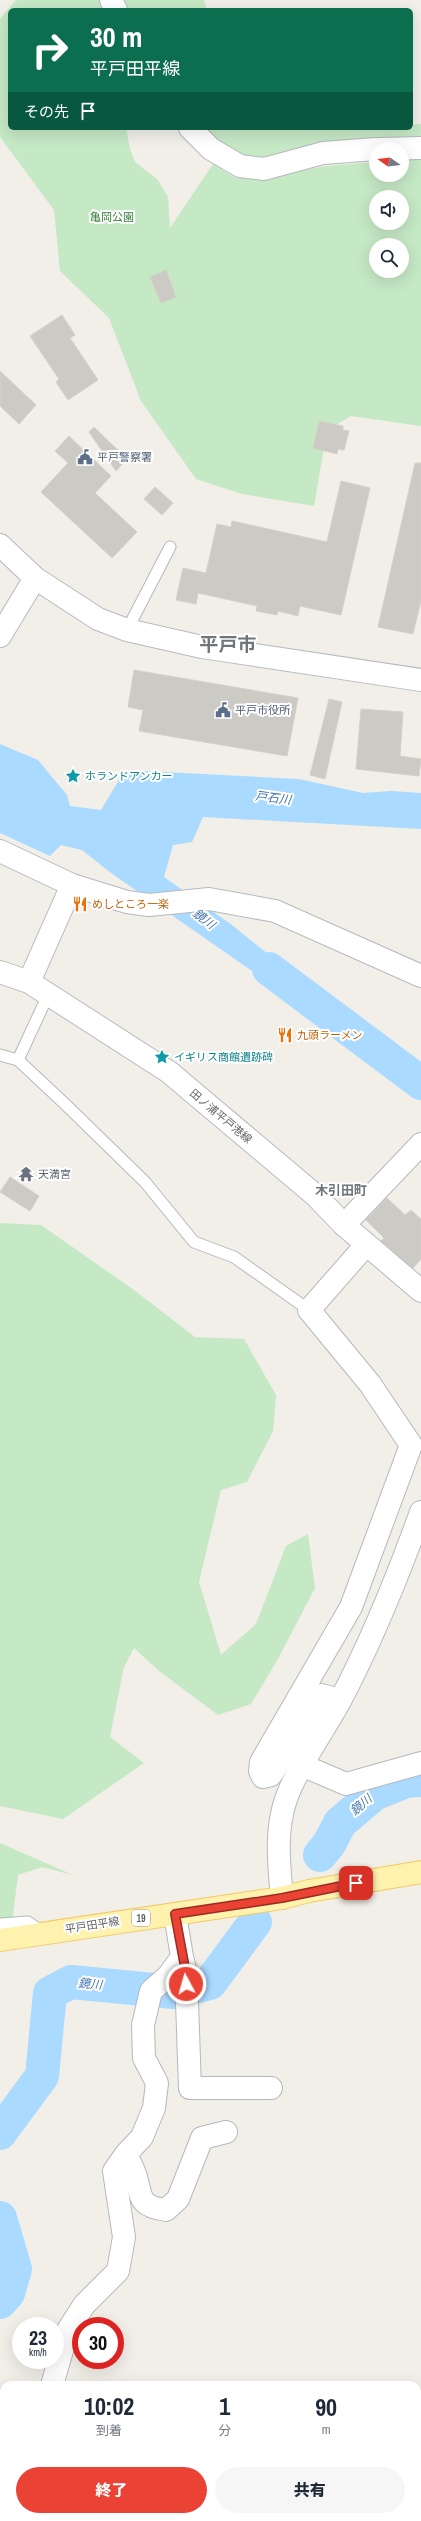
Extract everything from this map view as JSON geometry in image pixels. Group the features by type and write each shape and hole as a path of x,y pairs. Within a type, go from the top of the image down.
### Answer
{"main road":[{"name":"平戸田平線","path":"0,1940 282,1898 421,1872"}],"street":[{"path":"192,130 211,148 240,166 264,169 324,153 369,150"},
{"path":"409,148 421,148"},
{"path":"0,545 35,578 98,619 127,630 202,647 421,680"},
{"path":"0,636 35,578"},
{"path":"0,852 72,885 127,902 149,905 209,899 275,911 421,976"},
{"path":"29,982 72,885"},
{"name":"田ノ浦平戸港線","path":"0,972 29,982 169,1072 315,1195 366,1245 421,1291"},
{"path":"344,1225 421,1144"},
{"path":"340,1700 321,1695 271,1775 263,1776 260,1772 261,1762 351,1606 411,1445 370,1384 309,1310 366,1245"},
{"path":"282,1898 278,1857 280,1822 286,1798 340,1700 380,1620 421,1512"},
{"path":"304,1766 346,1784 420,1760"},
{"path":"175,1914 179,1969 186,1996 190,2088 271,2088"},
{"path":"53,2381 68,2330 84,2305 118,2271 124,2237 114,2171 126,2154 142,2137 154,2108 157,2083 144,2058 143,2025 151,1991 179,1969"},
{"path":"126,2154 136,2176 139,2196 152,2208 166,2210 178,2199 202,2138 226,2132"}],"lane":[{"path":"127,630 170,547"},
{"path":"18,1060 48,995"},
{"path":"0,1055 18,1060 145,1182 194,1242 234,1258 309,1310"},
{"path":"0,1924 28,1922 44,1933"}],"green space":[{"path":"16,0 101,0 104,8 9,8"},
{"path":"121,0 204,0 206,8 124,8"},
{"name":"亀岡公園","path":"8,10 8,130 126,130 130,149 135,162 158,180 168,197 170,228 213,164 234,177 260,178 326,166 369,163 369,182 409,182 409,160 421,159 421,426 351,416 327,430 314,506 242,494 196,479 141,401 109,318 60,271 54,210 0,137 0,19"},
{"path":"421,124 421,138 394,142 369,142 369,146 274,160 234,154 205,130 413,130 413,125"},
{"path":"0,1223 41,1225 134,1290 195,1337 244,1339 276,1395 273,1431 247,1482 221,1490 199,1582 221,1655 256,1624 286,1546 308,1534 315,1588 279,1657 251,1704 218,1715 159,1671 134,1648 124,1667 110,1737 144,1763 63,1819 0,1806"},
{"path":"0,1843 73,1875 42,1867 18,1875 12,1923 0,1930"}],"water":[{"name":"戸石川","path":"0,744 38,760 67,795 70,806 101,810 125,770 299,779 363,793 391,791 421,793 421,829 203,817 192,842 173,845 164,877 232,925 310,988 304,1007 111,873 82,850 61,845 50,856 0,833"}],"building":[{"path":"166,270 176,297 161,303 150,277"},
{"path":"62,315 75,335 70,338 98,380 68,400 56,382 59,379 30,336"},
{"path":"0,371 36,405 19,424 0,406"},
{"path":"319,421 343,426 343,430 349,431 344,450 338,449 337,454 313,448"},
{"path":"94,427 127,459 116,471 89,432"},
{"path":"69,436 111,476 95,493 137,532 112,558 41,492 68,463 55,451"},
{"path":"415,463 421,463 421,601 413,634 378,627"},
{"path":"341,481 370,488 341,615 300,606 298,616 278,611 277,615 256,611 257,606 198,593 196,604 176,600 183,568 206,573 217,524 231,527 232,521 327,542"},
{"path":"155,487 173,503 162,515 144,499"},
{"path":"134,670 298,698 287,756 139,731 143,710 128,707"},
{"path":"329,699 342,702 325,779 310,775"},
{"path":"361,709 403,712 400,756 421,759 419,776 356,769"},
{"path":"10,1177 39,1196 30,1211 0,1192"},
{"path":"387,1198 405,1215 411,1210 421,1219 421,1259 413,1268 381,1241 384,1238 366,1220"}],"waterway":[{"name":"鏡川","path":"269,969 421,1083"},
{"name":"鏡川","path":"320,1855 329,1844 340,1823 374,1794 406,1781 421,1780"},
{"name":"鏡川","path":"0,2133 42,2076 50,1993 71,1982 174,1992 210,1983 255,1922"},
{"name":"鏡川","path":"0,2218 15,2269 8,2293 0,2302"}],"place":[{"name":"平戸警察署","path":"85,457"},
{"name":"平戸市役所","path":"223,710"},
{"name":"ホランドアンカー","path":"73,776"},
{"name":"めしところ一楽","path":"80,904"},
{"name":"九頭ラーメン","path":"285,1035"},
{"name":"イギリス商館遺跡碑","path":"162,1057"},
{"name":"天満宮","path":"26,1174"}],"district":[{"name":"平戸市","path":"228,644"},
{"name":"木引田町","path":"341,1190"}],"route":[{"path":"186,1984 186,1973 175,1914 282,1898 310,1891 356,1883"}]}
